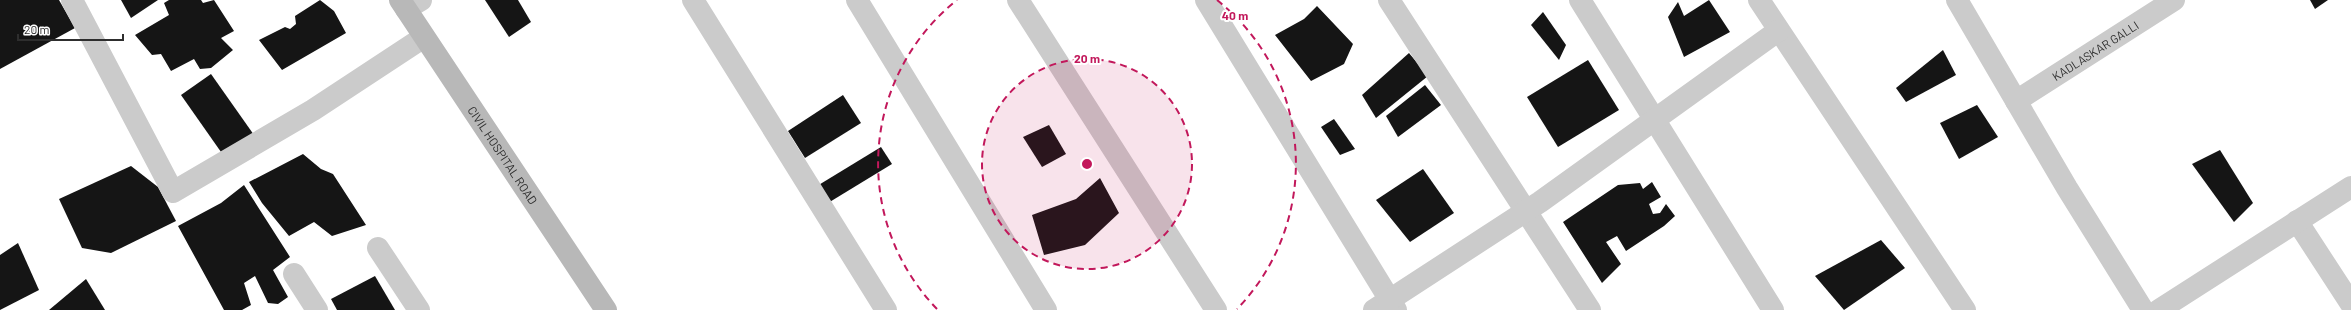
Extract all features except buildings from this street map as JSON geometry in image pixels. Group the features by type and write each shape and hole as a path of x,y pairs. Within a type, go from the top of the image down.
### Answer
{"main road":[{"name":"CIVIL HOSPITAL ROAD","path":"409,3 424,37 606,310"}],"street":[{"path":"72,0 173,192 313,110 424,37"},
{"path":"693,0 886,310"},
{"path":"857,0 1046,310"},
{"path":"1018,0 1216,310"},
{"path":"1206,0 1387,307 1654,120 1778,30"},
{"path":"1389,0 1590,310"},
{"path":"1580,0 1773,310"},
{"path":"1759,0 1965,310"},
{"path":"1957,0 2066,188 2143,310"},
{"name":"KADLASKAR GALLI","path":"2016,101 2174,0"},
{"path":"2159,310 2351,187"},
{"path":"2297,221 2351,304"},
{"path":"378,248 419,310"},
{"path":"294,274 317,310"}]}
